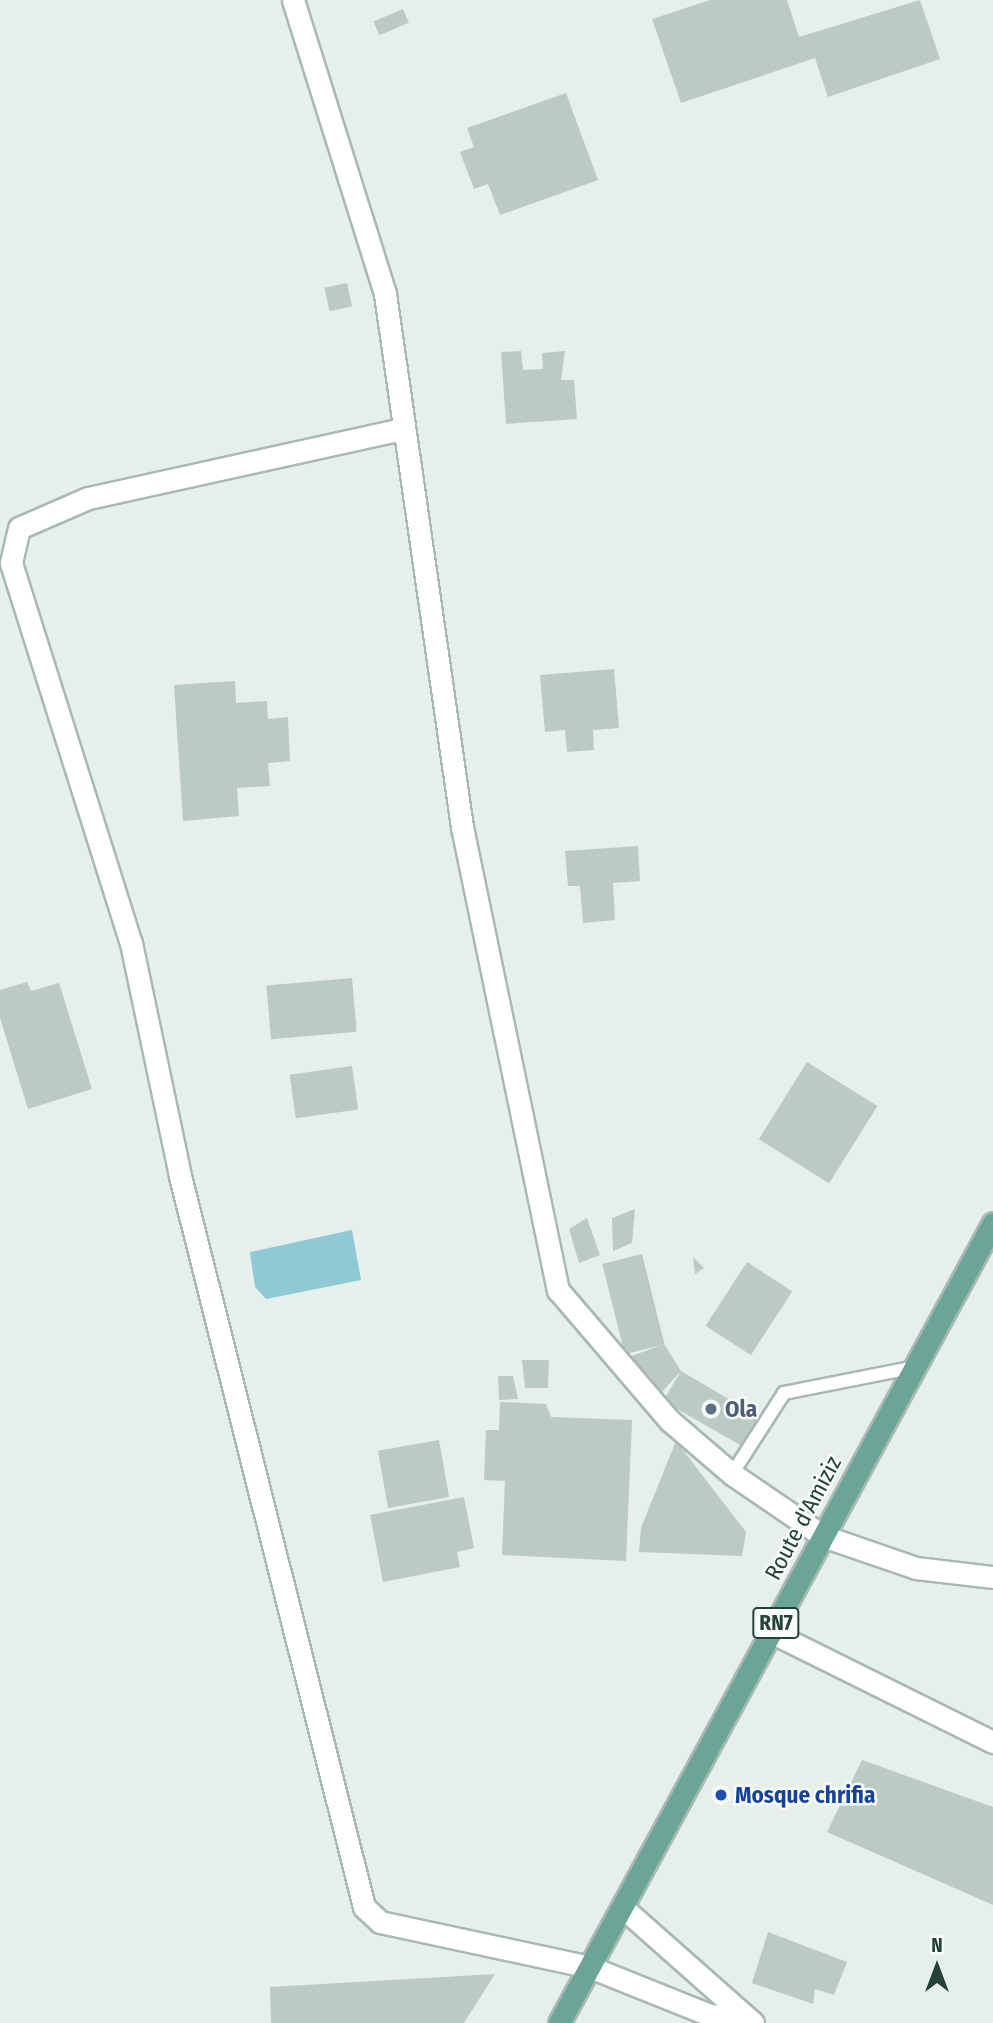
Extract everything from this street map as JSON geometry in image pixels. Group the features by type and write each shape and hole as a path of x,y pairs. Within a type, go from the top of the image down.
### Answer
{"main road":[{"name":"Route d'Amiziz","path":"559,2023 993,1223"}],"street":[{"path":"293,0 373,242 462,827 550,1272 570,1308 642,1391 732,1474 823,1536 916,1568 993,1577"},
{"path":"402,429 88,498 19,528 11,563 131,943 180,1176 364,1907 387,1923 590,1967 710,2015 748,2020"},
{"path":"771,1632 993,1742"},
{"path":"622,1908 748,2020"}],"lane":[{"path":"732,1474 784,1393 915,1367"}],"water":[{"path":"352,1230 361,1280 266,1299 255,1287 250,1252"}],"building":[{"path":"710,0 787,0 799,37 920,0 940,59 828,97 815,58 681,103 652,19"},
{"path":"403,9 409,23 379,35 374,22"},
{"path":"566,93 598,180 500,215 488,184 474,189 460,152 474,147 467,128"},
{"path":"347,283 352,306 329,311 325,288"},
{"path":"521,351 523,370 543,369 542,353 565,351 561,380 574,380 577,419 506,424 501,352"},
{"path":"614,669 619,728 593,730 594,750 567,752 565,730 545,732 540,675"},
{"path":"235,681 236,703 267,701 268,719 288,717 290,761 268,763 270,786 237,788 239,816 183,821 174,685"},
{"path":"638,846 640,881 613,883 615,920 583,923 580,886 568,886 565,851"},
{"path":"352,978 357,1032 271,1039 266,985"},
{"path":"27,982 31,991 59,983 92,1089 28,1109 0,1018 0,990"},
{"path":"807,1062 877,1106 829,1183 759,1139"},
{"path":"352,1066 358,1110 296,1118 290,1075"},
{"path":"635,1209 632,1243 613,1251 612,1218"},
{"path":"587,1218 600,1255 579,1263 569,1229"},
{"path":"642,1254 664,1344 625,1354 602,1264"},
{"path":"693,1257 704,1268 695,1274"},
{"path":"747,1262 792,1291 751,1355 706,1326"},
{"path":"664,1344 681,1371 661,1393 629,1357"},
{"path":"522,1360 549,1360 548,1388 525,1388"},
{"name":"Ola","path":"681,1371 759,1417 742,1446 663,1401"},
{"path":"498,1376 513,1376 518,1399 499,1400"},
{"path":"500,1402 546,1404 551,1417 632,1420 626,1561 502,1555 505,1481 484,1480 486,1430 499,1430"},
{"path":"439,1440 449,1497 388,1508 378,1451"},
{"path":"676,1441 746,1532 742,1556 639,1552 641,1528"},
{"path":"464,1497 474,1548 457,1552 460,1567 383,1582 370,1515"},
{"path":"862,1760 993,1807 993,1905 827,1832"},
{"path":"768,1932 847,1962 834,1995 815,1989 813,2004 752,1983"},
{"path":"495,1974 464,2023 271,2023 270,1987"}],"place":[{"name":"Ola","path":"711,1409"},
{"name":"Mosque chrifia","path":"721,1795"}]}
